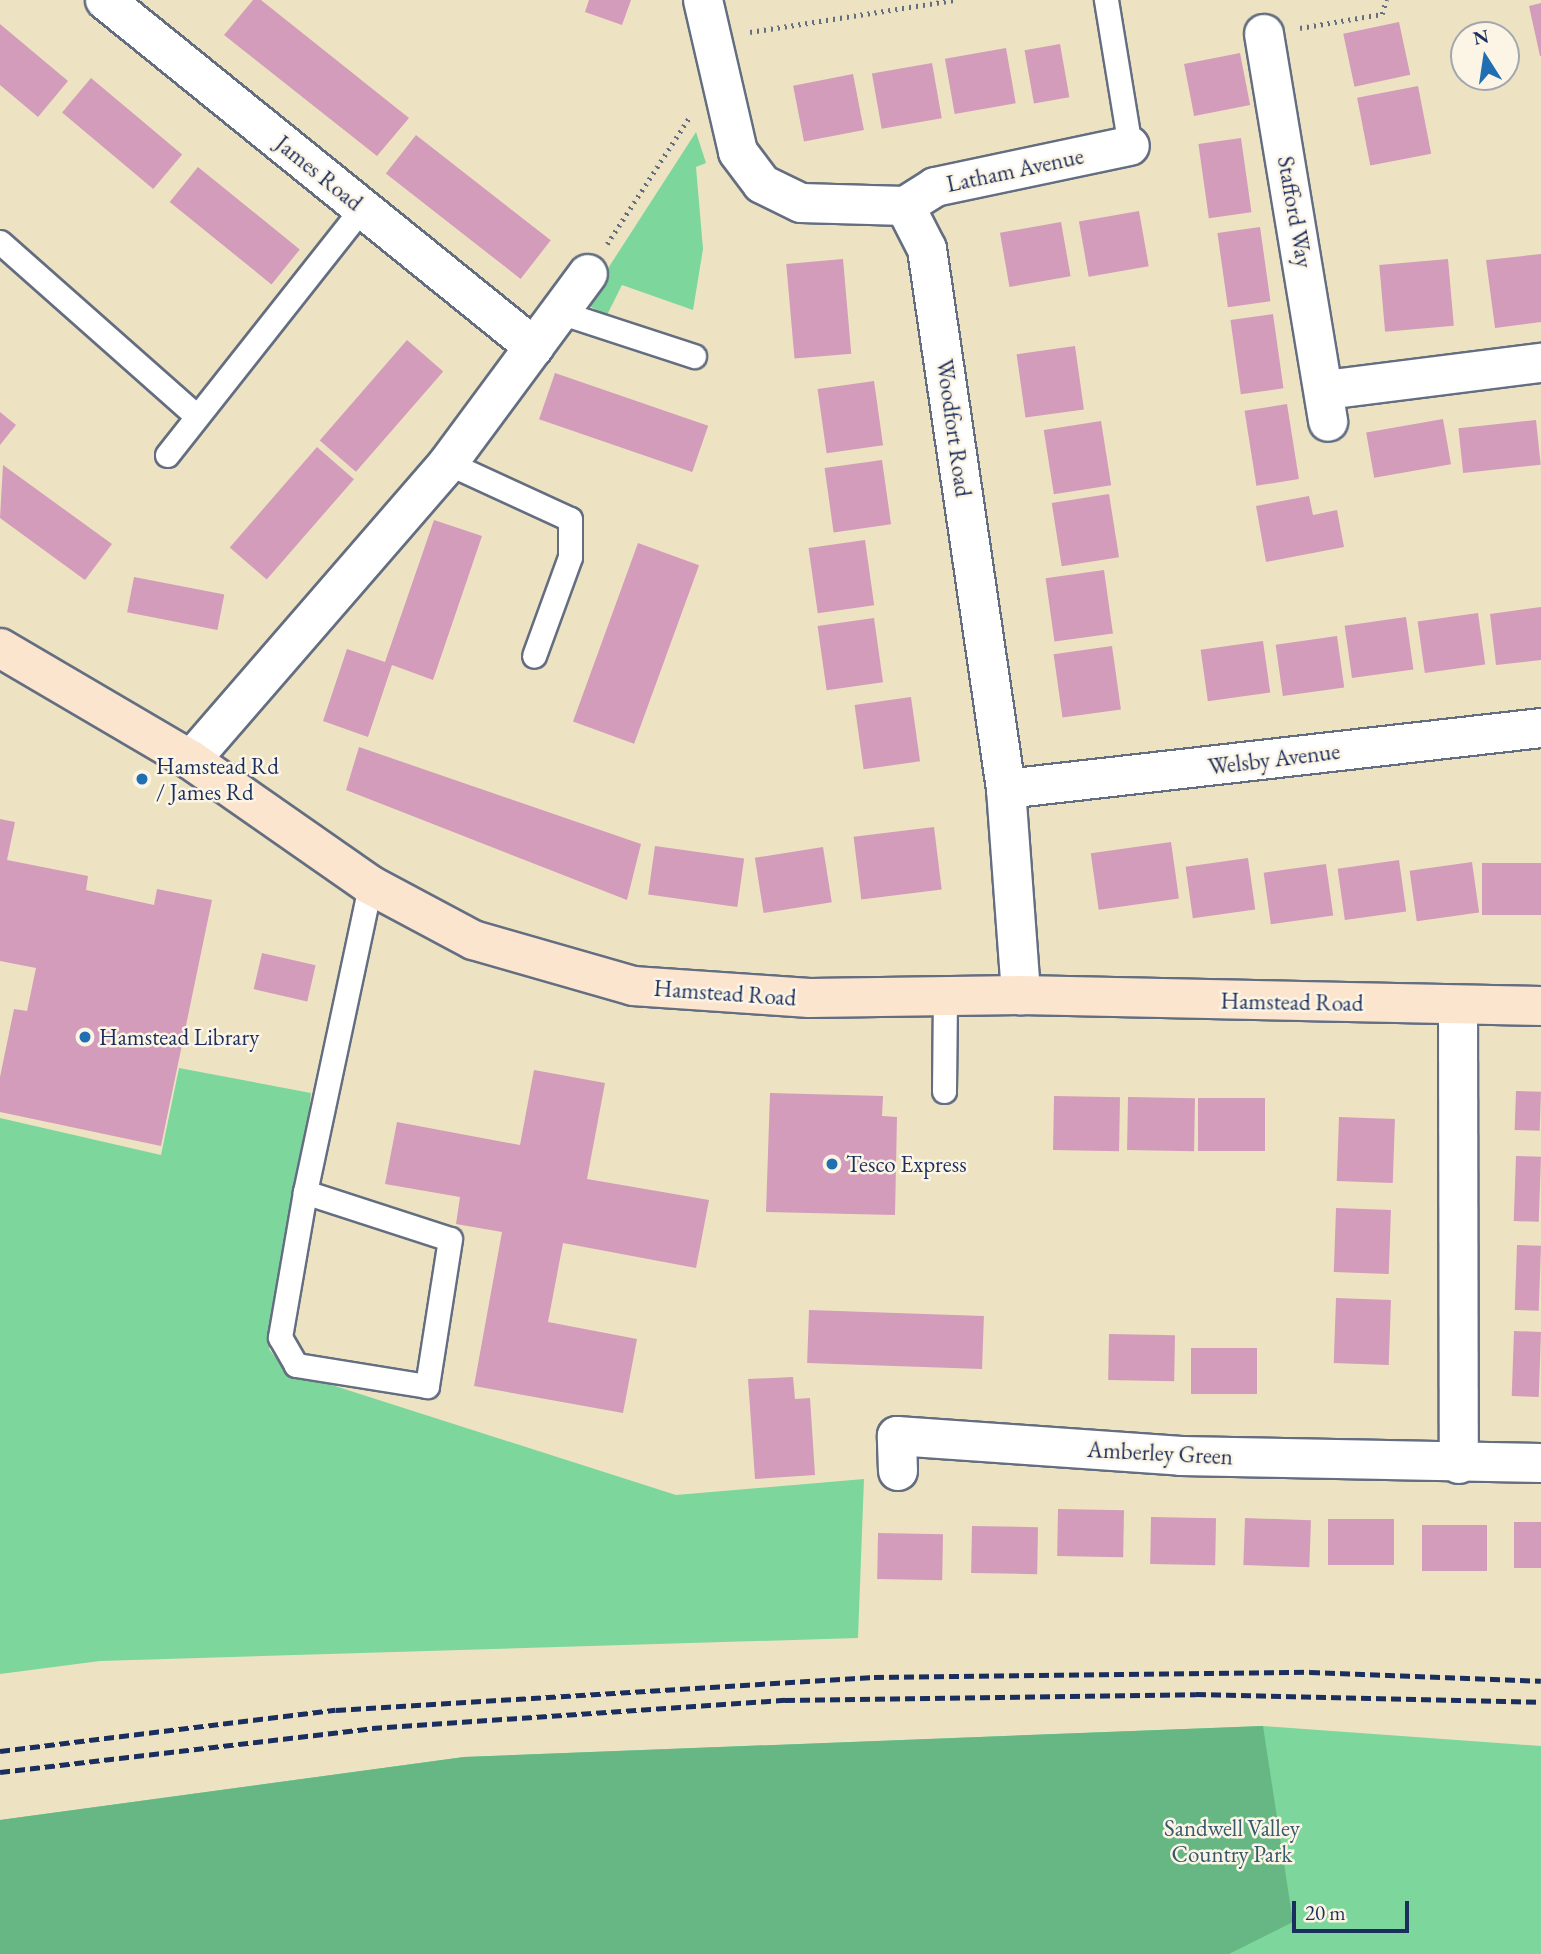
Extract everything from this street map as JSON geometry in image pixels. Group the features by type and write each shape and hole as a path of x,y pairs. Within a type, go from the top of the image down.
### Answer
{"main road":[{"name":"Hamstead Road","path":"0,648 191,761 370,885 473,940 633,986 810,999 1021,995 1541,1006"}],"street":[{"name":"James Road","path":"105,0 534,347"},
{"path":"703,0 738,152 762,184 801,203 905,206"},
{"name":"Stafford Way","path":"1265,34 1327,406 1541,363"},
{"name":"Latham Avenue","path":"905,206 935,187 1130,146"},
{"name":"Woodfort Road","path":"905,206 928,249 1006,789 1021,995"},
{"path":"191,761 448,463 588,274"},
{"name":"Welsby Avenue","path":"1006,789 1541,728"},
{"path":"1458,1006 1459,1464"},
{"name":"Amberley Green","path":"898,1471 897,1436 1181,1456 1459,1464 1541,1463"}],"lane":[{"path":"1106,0 1130,146"},
{"path":"167,455 362,208"},
{"path":"0,242 197,416"},
{"path":"559,312 694,356"},
{"path":"448,463 570,519 570,556 534,656"},
{"path":"305,1192 450,1239 427,1386 296,1365 280,1337 305,1192 370,885"},
{"path":"944,1091 945,996"}],"path":[{"path":"588,274 715,54 955,0"},
{"path":"1265,34 1382,13 1386,0"}],"green space":[{"path":"696,132 706,163 696,167 703,249 693,310 622,285 607,315 585,304"},
{"path":"179,1068 311,1093 301,1194 269,1349 285,1370 676,1495 864,1479 858,1638 100,1661 0,1674 0,1118 161,1155"},
{"name":"Sandwell Valley Country Park","path":"1263,1726 1541,1746 1541,1954 0,1954 0,1820 464,1757"},
{"name":"Sandwell Valley Country Park","path":"1263,1726 1293,1922 1229,1954 0,1954 0,1820 464,1757"}],"building":[{"path":"253,0 261,0 409,118 377,156 224,35"},
{"path":"589,0 631,0 622,25 585,12"},
{"path":"1541,3 1541,56 1540,56 1529,6"},
{"path":"1399,22 1410,75 1354,87 1343,34"},
{"path":"0,24 68,81 38,117 0,85"},
{"path":"1060,44 1069,97 1034,103 1025,50"},
{"path":"1006,48 1016,103 955,114 945,59"},
{"path":"1240,53 1250,105 1194,116 1184,64"},
{"path":"932,63 942,118 882,129 872,74"},
{"path":"853,74 864,130 804,142 793,86"},
{"path":"91,78 182,154 153,189 62,112"},
{"path":"1418,86 1431,154 1370,166 1357,98"},
{"path":"416,135 551,240 521,279 386,174"},
{"path":"1241,138 1251,212 1209,218 1198,144"},
{"path":"198,167 300,249 271,284 170,202"},
{"path":"1139,211 1149,266 1089,277 1079,222"},
{"path":"1061,222 1071,276 1009,287 1000,233"},
{"path":"1260,227 1270,301 1228,307 1217,233"},
{"path":"1541,254 1541,322 1495,328 1486,260"},
{"path":"843,259 851,354 794,359 786,264"},
{"path":"1448,259 1454,326 1385,332 1379,265"},
{"path":"1273,314 1283,388 1241,394 1230,320"},
{"path":"407,340 443,371 356,472 320,440"},
{"path":"1075,346 1084,409 1025,418 1017,354"},
{"path":"555,373 708,426 692,472 539,419"},
{"path":"874,381 883,445 827,453 818,389"},
{"path":"1287,404 1299,479 1256,486 1245,411"},
{"path":"0,412 16,425 0,445"},
{"path":"1443,419 1451,464 1374,478 1366,433"},
{"path":"1536,420 1541,465 1463,473 1458,428"},
{"path":"1101,421 1111,485 1054,494 1044,430"},
{"path":"317,447 354,479 267,580 230,547"},
{"path":"882,460 891,524 834,532 825,468"},
{"path":"3,465 112,544 85,580 0,518"},
{"path":"1109,494 1119,557 1062,566 1052,503"},
{"path":"1309,496 1313,515 1337,510 1344,547 1266,562 1256,506"},
{"path":"434,520 482,536 433,680 392,665 368,737 323,721 347,649 385,662"},
{"path":"865,540 874,605 818,613 809,548"},
{"path":"638,543 699,565 634,744 573,722"},
{"path":"1104,570 1113,633 1054,642 1046,578"},
{"path":"134,577 224,595 217,630 127,612"},
{"path":"1541,607 1541,660 1496,665 1490,614"},
{"path":"1478,613 1485,664 1425,673 1418,621"},
{"path":"1406,617 1413,669 1352,678 1345,626"},
{"path":"874,618 883,682 827,690 818,626"},
{"path":"1337,636 1344,687 1283,696 1276,645"},
{"path":"1263,641 1270,692 1208,701 1201,650"},
{"path":"1112,646 1121,709 1062,718 1054,654"},
{"path":"911,697 920,761 864,769 855,705"},
{"path":"359,747 641,844 627,900 346,790"},
{"path":"0,819 15,822 7,860 88,876 86,890 154,905 157,889 212,900 161,1146 0,1112 0,1077 14,1009 27,1011 36,968 0,961"},
{"path":"934,827 942,890 861,899 854,837"},
{"path":"1171,842 1179,898 1099,910 1091,853"},
{"path":"655,846 744,859 737,907 648,895"},
{"path":"823,847 832,902 764,913 755,858"},
{"path":"1248,858 1255,909 1193,918 1186,867"},
{"path":"1399,860 1406,911 1345,920 1338,869"},
{"path":"1472,862 1479,913 1417,921 1410,871"},
{"path":"1482,863 1541,863 1541,915 1482,915"},
{"path":"1326,864 1333,915 1271,924 1264,873"},
{"path":"262,953 316,965 307,1001 254,989"},
{"path":"534,1070 605,1083 587,1179 709,1200 696,1268 563,1243 548,1322 637,1339 623,1413 474,1386 502,1232 456,1224 460,1197 385,1184 397,1122 520,1145"},
{"path":"1516,1091 1541,1092 1540,1131 1515,1130"},
{"name":"Tesco Express","path":"770,1093 883,1096 882,1116 897,1117 895,1215 766,1212"},
{"path":"1054,1096 1120,1097 1119,1151 1053,1150"},
{"path":"1128,1097 1195,1098 1194,1151 1127,1150"},
{"path":"1198,1098 1265,1098 1265,1151 1198,1151"},
{"path":"1339,1117 1395,1119 1393,1183 1337,1181"},
{"path":"1516,1156 1541,1157 1539,1222 1514,1221"},
{"path":"1336,1208 1391,1210 1389,1274 1334,1272"},
{"path":"1517,1245 1541,1246 1539,1311 1515,1310"},
{"path":"1336,1298 1391,1300 1389,1365 1334,1363"},
{"path":"809,1310 984,1316 982,1369 807,1363"},
{"path":"1514,1331 1541,1332 1539,1397 1512,1396"},
{"path":"1109,1334 1175,1335 1174,1381 1108,1380"},
{"path":"1191,1348 1257,1348 1257,1394 1191,1394"},
{"path":"793,1377 795,1399 810,1398 815,1475 755,1479 748,1379"},
{"path":"1058,1509 1124,1510 1123,1557 1057,1556"},
{"path":"1151,1517 1216,1518 1215,1565 1150,1564"},
{"path":"1245,1518 1311,1520 1309,1567 1243,1565"},
{"path":"1328,1519 1394,1519 1394,1565 1328,1565"},
{"path":"1514,1522 1541,1522 1541,1568 1514,1568"},
{"path":"1422,1525 1487,1525 1487,1571 1422,1571"},
{"path":"972,1526 1038,1527 1037,1574 971,1573"},
{"path":"878,1533 943,1534 942,1580 877,1579"}],"railway":[{"path":"0,1751 336,1710 874,1677 1310,1672 1541,1681"},
{"path":"0,1772 372,1728 785,1700 1196,1694 1541,1702"}],"place":[{"name":"Hamstead Rd / James Rd","path":"142,779"},
{"name":"Hamstead Library","path":"85,1037"},
{"name":"Tesco Express","path":"832,1164"}]}
